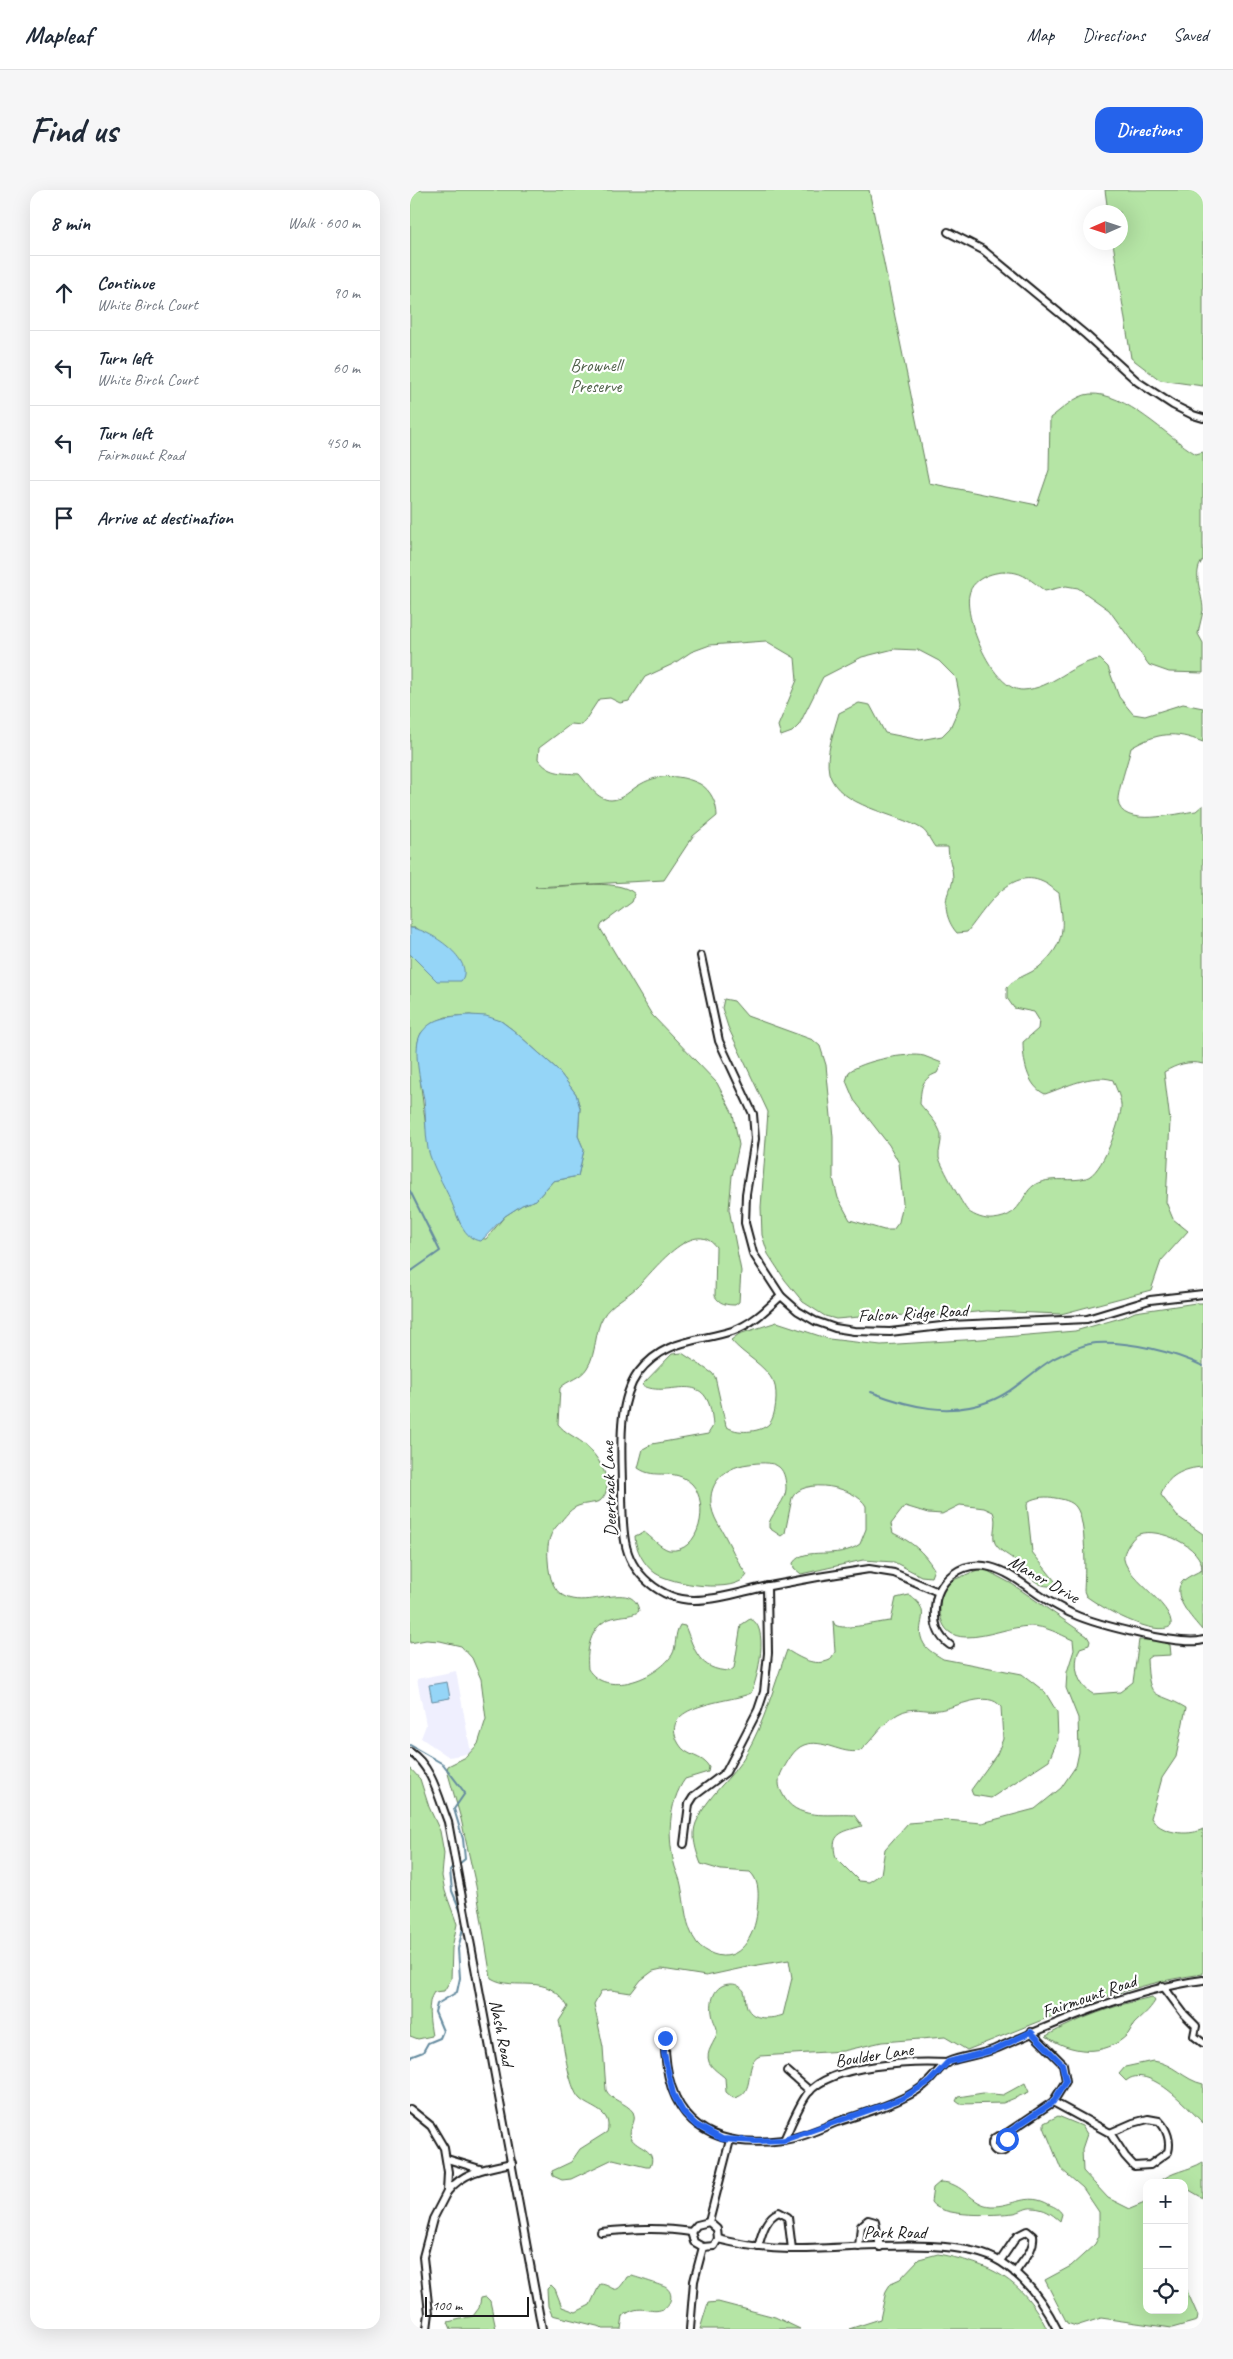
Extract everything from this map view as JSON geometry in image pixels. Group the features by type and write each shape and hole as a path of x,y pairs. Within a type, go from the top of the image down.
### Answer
{"street":[{"path":"948,232 982,250 1086,335 1138,382 1173,404 1193,415 1203,418"},
{"name":"Falcon Ridge Road","path":"701,956 719,1040 753,1114 755,1139 746,1194 745,1223 753,1253 781,1296 798,1311 815,1321 835,1328 854,1332 890,1332 950,1325 1087,1319 1150,1300 1203,1294"},
{"name":"Deertrack Lane","path":"781,1296 745,1325 732,1331 700,1337 670,1348 656,1356 638,1374 627,1398 622,1454 622,1514 625,1542 637,1569 657,1590 693,1600 841,1573 879,1570 894,1573 938,1592"},
{"name":"Manor Drive","path":"938,1592 943,1581 954,1574 969,1567 988,1566 1000,1570 1072,1614 1156,1636 1186,1641 1203,1640"},
{"path":"684,1844 689,1804 694,1796 726,1772 758,1710 764,1692 768,1653 767,1586"},
{"path":"938,1592 934,1624 942,1639 950,1645"},
{"name":"Nash Road","path":"410,1752 427,1769 448,1822 542,2329"},
{"name":"Fairmount Road","path":"948,2062 987,2052 1031,2032 1163,1986 1203,1980"},
{"path":"1163,1986 1184,2014 1196,2026"},
{"path":"1196,2026 1203,2023"},
{"path":"1196,2026 1194,2036 1203,2043"},
{"path":"665,2032 664,2053 673,2094 683,2112 696,2125 722,2139 730,2140 784,2140 901,2099 929,2082 948,2062"},
{"path":"1004,2135 1053,2102 1066,2081 1065,2068 1031,2032"},
{"name":"Boulder Lane","path":"784,2140 810,2091 830,2077 898,2064 948,2062"},
{"path":"787,2071 810,2091"},
{"path":"1053,2102 1110,2133 1134,2166 1150,2165 1168,2152 1170,2145 1163,2125 1159,2121 1152,2119 1133,2123 1110,2133"},
{"path":"410,2109 431,2126 447,2159 447,2192"},
{"path":"709,2222 730,2140"},
{"path":"447,2159 480,2169"},
{"path":"427,2329 429,2313 423,2257 432,2219 447,2192 465,2176 480,2169 512,2163"},
{"path":"758,2247 765,2227 771,2218 779,2212 788,2217 792,2249"},
{"path":"859,2247 861,2226 868,2220 876,2222 880,2247"},
{"path":"691,2232 697,2225 709,2222"},
{"path":"691,2232 694,2242 702,2247 714,2246 718,2239 717,2229 709,2222"},
{"path":"601,2232 642,2228 668,2228 691,2232"},
{"path":"1000,2261 1017,2236 1026,2232 1034,2236 1031,2251 1015,2273"},
{"name":"Park Road","path":"718,2239 758,2247 792,2249 859,2247 970,2249 1000,2261 1015,2273 1047,2310 1057,2329"},
{"path":"690,2329 694,2282 702,2247"}],"shaded area":[{"path":"456,1671 471,1753 449,1757 421,1738 426,1725 417,1679"}],"green space":[{"name":"Brownell Preserve","path":"410,190 869,190 929,483 1037,505 1049,470 1050,418 1079,397 1090,394 1104,395 1118,400 1131,407 1196,454 1203,452 1203,560 1198,571 1198,584 1203,610 1198,634 1203,643 1203,673 1169,672 1149,665 1109,610 1078,588 1066,586 1045,591 1020,574 1002,572 988,575 975,583 969,595 971,620 983,652 991,667 1001,679 1012,687 1023,690 1033,689 1053,681 1080,665 1100,659 1108,667 1119,697 1133,714 1145,716 1183,704 1203,708 1203,742 1183,736 1166,735 1158,736 1131,748 1118,797 1121,810 1129,815 1139,817 1164,816 1196,811 1203,805 1203,1064 1183,1064 1164,1072 1170,1121 1166,1202 1173,1219 1188,1231 1161,1261 1151,1290 1061,1314 987,1311 933,1316 883,1315 836,1319 825,1316 803,1302 785,1280 768,1254 762,1235 761,1207 768,1112 728,1027 722,1008 724,999 734,1001 747,1016 813,1040 820,1046 826,1065 833,1137 833,1178 838,1198 850,1220 884,1230 893,1230 899,1222 903,1203 899,1163 889,1145 854,1100 846,1081 849,1072 864,1064 907,1055 924,1056 942,1063 937,1073 925,1081 920,1104 940,1131 939,1158 952,1185 968,1211 983,1218 993,1219 1012,1213 1029,1190 1041,1182 1081,1179 1092,1175 1104,1159 1120,1116 1120,1098 1113,1080 1096,1078 1045,1094 1034,1085 1027,1072 1023,1042 1038,1029 1039,1020 1034,1012 1014,1008 1007,998 1007,987 1039,967 1055,950 1059,942 1062,925 1059,893 1043,882 1031,879 1019,880 1009,885 990,902 967,932 957,933 949,920 946,909 948,893 953,878 948,847 935,847 924,830 911,823 869,808 844,794 835,785 829,773 829,750 839,713 859,703 870,705 885,733 920,740 942,736 950,728 961,703 956,678 939,661 918,650 894,649 862,657 823,677 799,725 792,732 781,736 778,726 797,680 795,658 766,641 710,645 691,652 673,664 645,677 629,701 620,703 610,698 599,699 582,725 571,724 539,748 538,759 547,768 556,772 579,774 589,787 606,799 615,800 648,780 671,776 700,784 710,794 716,807 717,816 693,836 664,880 590,884 615,886 635,894 632,902 602,924 600,928 652,1015 717,1083 733,1114 739,1145 732,1176 729,1209 741,1271 739,1302 735,1305 729,1305 717,1299 715,1296 716,1247 707,1239 696,1238 685,1242 674,1250 637,1287 606,1312 600,1323 587,1368 560,1388 558,1424 594,1454 604,1470 607,1487 600,1501 578,1506 566,1515 551,1534 548,1551 553,1583 563,1596 577,1600 622,1596 633,1599 639,1611 632,1615 608,1619 596,1629 592,1636 588,1652 588,1669 596,1678 606,1682 618,1684 631,1682 643,1678 665,1664 674,1652 680,1625 685,1626 695,1651 704,1663 719,1670 730,1671 734,1668 741,1625 750,1619 756,1623 760,1631 761,1653 757,1676 751,1693 686,1712 677,1720 674,1730 682,1748 703,1760 709,1767 708,1772 685,1779 679,1789 672,1810 670,1833 672,1856 681,1883 688,1923 693,1937 705,1950 723,1956 731,1955 738,1951 753,1930 756,1921 758,1896 754,1876 750,1872 721,1870 701,1864 695,1844 694,1833 696,1823 706,1804 734,1771 753,1742 787,1650 802,1659 813,1662 818,1663 830,1660 835,1652 833,1621 835,1625 846,1627 891,1621 896,1598 909,1595 921,1607 921,1637 930,1651 943,1659 1022,1674 1045,1692 1057,1712 1058,1739 1049,1760 991,1798 973,1795 971,1790 997,1754 1003,1739 1001,1707 996,1702 980,1700 946,1709 914,1709 904,1711 887,1722 860,1751 846,1751 811,1743 800,1747 791,1756 781,1774 779,1782 781,1790 788,1802 804,1812 824,1815 854,1815 862,1826 839,1835 834,1843 834,1850 836,1858 859,1881 869,1882 881,1874 885,1849 908,1823 946,1820 982,1823 1035,1809 1061,1788 1076,1766 1079,1752 1078,1718 1066,1688 1067,1672 1074,1650 1073,1640 1036,1626 974,1637 956,1636 949,1632 944,1626 940,1610 944,1584 982,1568 1012,1584 1087,1636 1090,1641 1089,1645 1080,1648 1076,1668 1083,1685 1093,1694 1120,1692 1133,1682 1139,1640 1161,1640 1170,1645 1171,1655 1151,1656 1147,1659 1150,1683 1156,1693 1186,1708 1176,1757 1162,1778 1151,1818 1161,1827 1175,1832 1190,1833 1203,1829 1203,1974 1172,1979 1112,1995 967,2050 945,2037 882,2042 843,2051 760,2056 752,2065 745,2091 741,2096 733,2098 726,2092 725,2078 712,2067 708,2058 717,2033 712,2012 714,1995 720,1987 736,1985 744,1991 747,2007 753,2015 768,2018 783,2015 792,1978 789,1960 706,1976 662,1969 653,1971 641,1980 631,1993 611,1990 601,1991 594,2004 603,2047 606,2090 611,2097 627,2106 633,2112 634,2119 630,2135 634,2142 651,2156 650,2167 613,2159 571,2179 562,2180 553,2176 552,2171 571,2162 580,2149 607,2132 607,2119 600,2111 580,2099 572,2085 559,2021 568,2007 560,1996 551,1989 541,1986 511,1984 491,1978 476,1886 461,1819 447,1770 448,1766 466,1757 478,1744 486,1719 481,1679 472,1658 461,1646 426,1640 410,1643 410,954 422,964 416,928 410,928","holes":["470,1015 501,1021 557,1069 576,1094 580,1108 578,1136 584,1150 578,1176 553,1181 536,1200 522,1205 505,1216 486,1239 473,1238 460,1223 426,1128 418,1061 418,1042 421,1033 432,1023 446,1017"]},
{"path":"1105,190 1203,190 1203,386 1160,380 1131,358 1114,250 1128,250 1128,205 1107,205"},
{"path":"1203,1303 1203,1467 1183,1471 1171,1478 1163,1488 1161,1495 1177,1516 1203,1534 1202,1630 1188,1613 1180,1599 1180,1586 1184,1580 1202,1570 1200,1561 1188,1546 1168,1536 1147,1533 1137,1535 1128,1546 1124,1555 1125,1563 1138,1580 1165,1608 1170,1617 1171,1626 1163,1629 1141,1625 1103,1607 1086,1596 1084,1591 1084,1535 1080,1514 1072,1503 1052,1497 1035,1499 1029,1501 1027,1505 1032,1552 1055,1581 1055,1585 1048,1586 1042,1585 1031,1578 997,1546 994,1539 995,1520 993,1512 984,1508 960,1505 942,1514 928,1513 905,1506 891,1524 893,1533 906,1540 926,1557 934,1569 931,1577 921,1576 894,1562 863,1560 801,1574 794,1568 793,1563 798,1558 805,1555 842,1552 860,1544 866,1529 866,1506 860,1499 841,1489 818,1486 807,1487 798,1491 792,1498 785,1533 781,1536 769,1528 769,1523 784,1497 786,1489 785,1480 783,1472 779,1467 769,1463 749,1464 730,1470 717,1481 713,1489 711,1498 715,1518 747,1575 741,1581 730,1585 703,1586 675,1581 655,1573 647,1566 638,1551 635,1536 644,1532 666,1549 680,1549 695,1536 699,1526 700,1503 697,1492 692,1484 678,1476 645,1472 638,1468 643,1449 652,1444 708,1434 713,1426 710,1407 704,1395 696,1389 653,1389 642,1385 672,1354 682,1353 715,1377 726,1426 735,1430 754,1431 765,1427 771,1421 776,1404 774,1383 760,1365 731,1340 739,1334 777,1322 829,1339 881,1345 1075,1331 1135,1312"},
{"path":"410,1768 420,1779 429,1807 440,1831 444,1853 442,1876 445,1891 457,1924 452,1948 451,1979 444,1991 434,1992 430,2002 429,2013 432,2036 418,2039 410,2036"},
{"path":"1152,1997 1155,2001 1148,2011 1134,2024 1128,2034 1119,2042 1109,2047 1098,2050 1076,2049 1055,2042 1046,2036 1071,2023 1098,2013"},
{"path":"1153,2061 1167,2065 1190,2079 1203,2084 1203,2123 1178,2098 1156,2082 1145,2077 1135,2077 1126,2081 1119,2074 1125,2067"},
{"path":"1025,2083 1029,2092 1003,2103 960,2104 956,2101 958,2097 983,2093 1003,2095"},
{"path":"1058,2116 1082,2126 1087,2134 1082,2149 1083,2171 1108,2198 1130,2209 1143,2204 1143,2314 1188,2314 1188,2293 1198,2316 1197,2321 1172,2328 1101,2318 1076,2326 1067,2323 1045,2280 1071,2266 1095,2244 1099,2236 1099,2212 1083,2188 1061,2169 1044,2123"},
{"path":"1203,2162 1203,2198 1188,2189 1188,2179 1163,2179"},
{"path":"940,2182 948,2183 961,2189 984,2205 999,2206 1027,2199 1042,2201 1060,2211 1062,2214 1060,2221 1048,2212 1033,2208 1014,2213 995,2214 970,2214 946,2211 931,2202 933,2188"},
{"path":"938,2254 974,2263 1003,2277 1016,2286 1027,2298 1047,2329 849,2329 880,2319 886,2291 891,2283 900,2279 919,2259"},
{"path":"632,2276 665,2287 670,2292 671,2298 663,2309 654,2311 640,2309 629,2312 623,2316 621,2329 603,2329 552,2315 548,2306 547,2289 551,2285 555,2289 562,2307 576,2312 590,2305 600,2284 617,2289 627,2277"},
{"path":"486,2297 490,2301 496,2329 451,2329 448,2322 473,2316 479,2308 481,2298"},
{"path":"718,2302 775,2317 800,2329 700,2329 708,2303"}],"water":[{"path":"410,928 428,933 457,955 464,973 461,981 437,981 410,954"},
{"path":"470,1015 486,1016 501,1021 557,1069 576,1094 580,1108 578,1136 584,1150 578,1176 553,1181 536,1200 522,1205 505,1216 481,1241 475,1240 462,1226 430,1156 417,1055 419,1038 422,1032 432,1023 444,1018"},
{"path":"447,1682 450,1698 432,1701 429,1685"}],"waterway":[{"path":"410,1191 440,1251 410,1272"},
{"path":"871,1392 915,1406 945,1409 975,1406 999,1397 1053,1359 1079,1347 1096,1343 1151,1348 1179,1356 1203,1366"},
{"path":"410,1745 443,1764 465,1793 454,1809 463,1839 465,1859 459,1864"},
{"path":"410,2057 423,2052 428,2043 440,2038 443,2031 435,2012 437,2004 457,1992 460,1978 458,1949 463,1928 463,1917 452,1891 450,1870 453,1866"}],"route":[{"path":"665,2038 664,2053 673,2094 683,2112 696,2125 722,2139 756,2141 784,2140 859,2116 918,2090 929,2082 948,2062 994,2050 1031,2032 1065,2068 1066,2081 1053,2102 1004,2135 1007,2139"}]}
